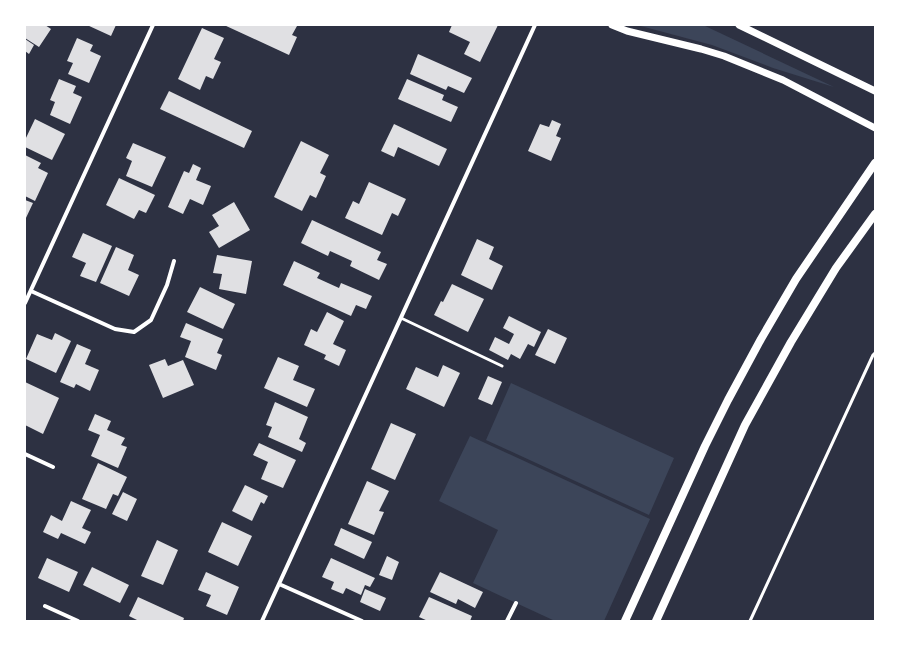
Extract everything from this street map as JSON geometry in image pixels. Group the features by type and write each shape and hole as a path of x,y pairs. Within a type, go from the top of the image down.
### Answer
{"main road":[{"path":"625,621 705,446 761,339 796,279 875,162"},
{"path":"656,621 745,425 791,342 836,268 875,214"}],"street":[{"path":"25,303 152,25"},
{"path":"262,621 535,25"},
{"path":"612,25 724,56 783,80 875,128"},
{"path":"738,25 875,91"},
{"path":"31,290 115,329 134,332 151,320 167,285 174,261"},
{"path":"25,454 53,467"},
{"path":"279,584 362,621"},
{"path":"508,621 516,603"},
{"path":"45,606 78,621"}],"lane":[{"path":"401,318 502,366"},
{"path":"750,621 875,353"}],"shaded area":[{"path":"637,25 703,25 834,87 773,68 712,45"},
{"path":"511,383 674,458 649,515 486,440"},
{"path":"470,436 650,519 604,621 555,621 473,583 498,530 439,501"}],"building":[{"path":"25,25 45,25 51,29 39,47 25,38"},
{"path":"87,25 116,25 111,36"},
{"path":"224,25 296,25 297,26 292,35 297,37 289,55"},
{"path":"452,25 498,25 480,62 464,54 470,42 449,32"},
{"path":"202,28 224,38 214,59 221,62 213,79 206,76 200,90 178,79"},
{"path":"77,38 93,45 90,51 101,56 89,83 68,74 73,63 67,61"},
{"path":"25,39 34,45 29,54 25,51"},
{"path":"418,54 472,78 464,93 448,86 446,90 410,74"},
{"path":"59,79 76,86 73,93 82,97 70,124 50,115 55,102 50,100"},
{"path":"407,79 444,95 442,100 458,107 451,122 398,99"},
{"path":"169,91 252,131 244,148 160,109"},
{"path":"35,119 65,134 52,160 25,147 25,140"},
{"path":"552,120 561,124 556,136 561,138 551,161 528,151 540,124 549,127"},
{"path":"394,124 447,149 439,166 398,147 394,157 381,151"},
{"path":"301,141 329,155 320,173 326,176 316,198 310,195 302,211 274,197"},
{"path":"133,143 166,157 152,187 126,176 132,161 126,158"},
{"path":"25,155 41,163 38,168 48,173 35,201 25,196"},
{"path":"193,164 201,168 196,180 211,186 203,205 190,199 183,214 168,207 184,171 189,173"},
{"path":"119,178 155,195 146,213 139,210 134,219 106,205"},
{"path":"369,182 406,199 398,216 392,213 382,235 345,218 353,201 359,204"},
{"path":"25,200 33,203 25,220"},
{"path":"234,202 250,230 219,248 209,232 219,226 212,215"},
{"path":"312,220 381,252 377,260 387,264 379,280 350,266 352,261 330,251 328,256 301,243"},
{"path":"83,233 112,246 96,282 80,276 86,263 72,257"},
{"path":"477,239 494,247 489,259 503,266 492,290 461,275"},
{"path":"116,247 134,255 128,270 139,275 129,296 100,283"},
{"path":"217,255 252,261 246,294 219,289 222,274 213,273"},
{"path":"294,261 320,273 317,278 339,288 341,283 372,296 366,309 356,305 351,316 283,285"},
{"path":"452,284 484,299 468,332 434,315 441,301 443,302"},
{"path":"200,287 235,304 223,329 187,312"},
{"path":"327,312 344,321 333,344 346,350 339,366 324,359 326,355 304,345 311,329 317,332"},
{"path":"509,316 541,332 534,347 528,344 520,359 511,354 508,360 489,350 495,337 509,344 514,334 503,328"},
{"path":"186,323 223,339 217,353 222,355 216,370 185,357 191,341 180,337"},
{"path":"548,329 567,338 555,364 535,355"},
{"path":"55,333 71,341 56,373 26,359 37,334 52,340"},
{"path":"77,344 91,350 85,364 99,370 90,391 76,384 74,388 60,382"},
{"path":"278,357 299,366 293,380 315,389 307,407 264,388"},
{"path":"165,359 168,366 183,360 194,385 163,398 149,365"},
{"path":"443,365 460,373 444,407 406,389 416,367 438,377"},
{"path":"488,376 502,382 492,405 478,399"},
{"path":"25,382 59,398 43,434 25,425"},
{"path":"275,402 308,417 299,439 306,443 302,452 268,437 272,427 266,425"},
{"path":"95,414 111,421 107,430 125,438 121,445 127,447 118,468 91,456 100,435 88,430"},
{"path":"391,423 416,434 395,480 371,469"},
{"path":"259,443 296,460 283,488 261,479 268,462 253,455"},
{"path":"98,463 127,477 118,496 113,494 106,509 82,499"},
{"path":"367,481 389,491 379,511 384,512 374,535 348,524"},
{"path":"245,485 268,496 264,504 261,502 252,521 232,511"},
{"path":"123,492 137,499 127,521 112,514"},
{"path":"71,501 91,510 82,528 91,532 85,544 61,533 58,539 43,532 51,515 62,521"},
{"path":"222,522 252,536 238,566 208,552"},
{"path":"341,528 372,542 364,559 334,545"},
{"path":"157,540 178,550 163,585 141,576"},
{"path":"387,556 399,562 392,580 379,575"},
{"path":"47,558 78,572 69,592 38,578"},
{"path":"331,558 375,578 370,587 365,585 361,595 346,588 343,594 331,589 334,582 322,577"},
{"path":"92,567 129,585 120,603 83,585"},
{"path":"206,572 239,587 227,615 206,606 211,595 198,590"},
{"path":"440,572 483,592 475,608 458,599 456,604 430,592"},
{"path":"365,589 386,598 380,611 360,602"},
{"path":"138,597 184,618 183,621 139,621 129,616"},
{"path":"429,597 472,616 470,621 428,621 419,617"}]}
